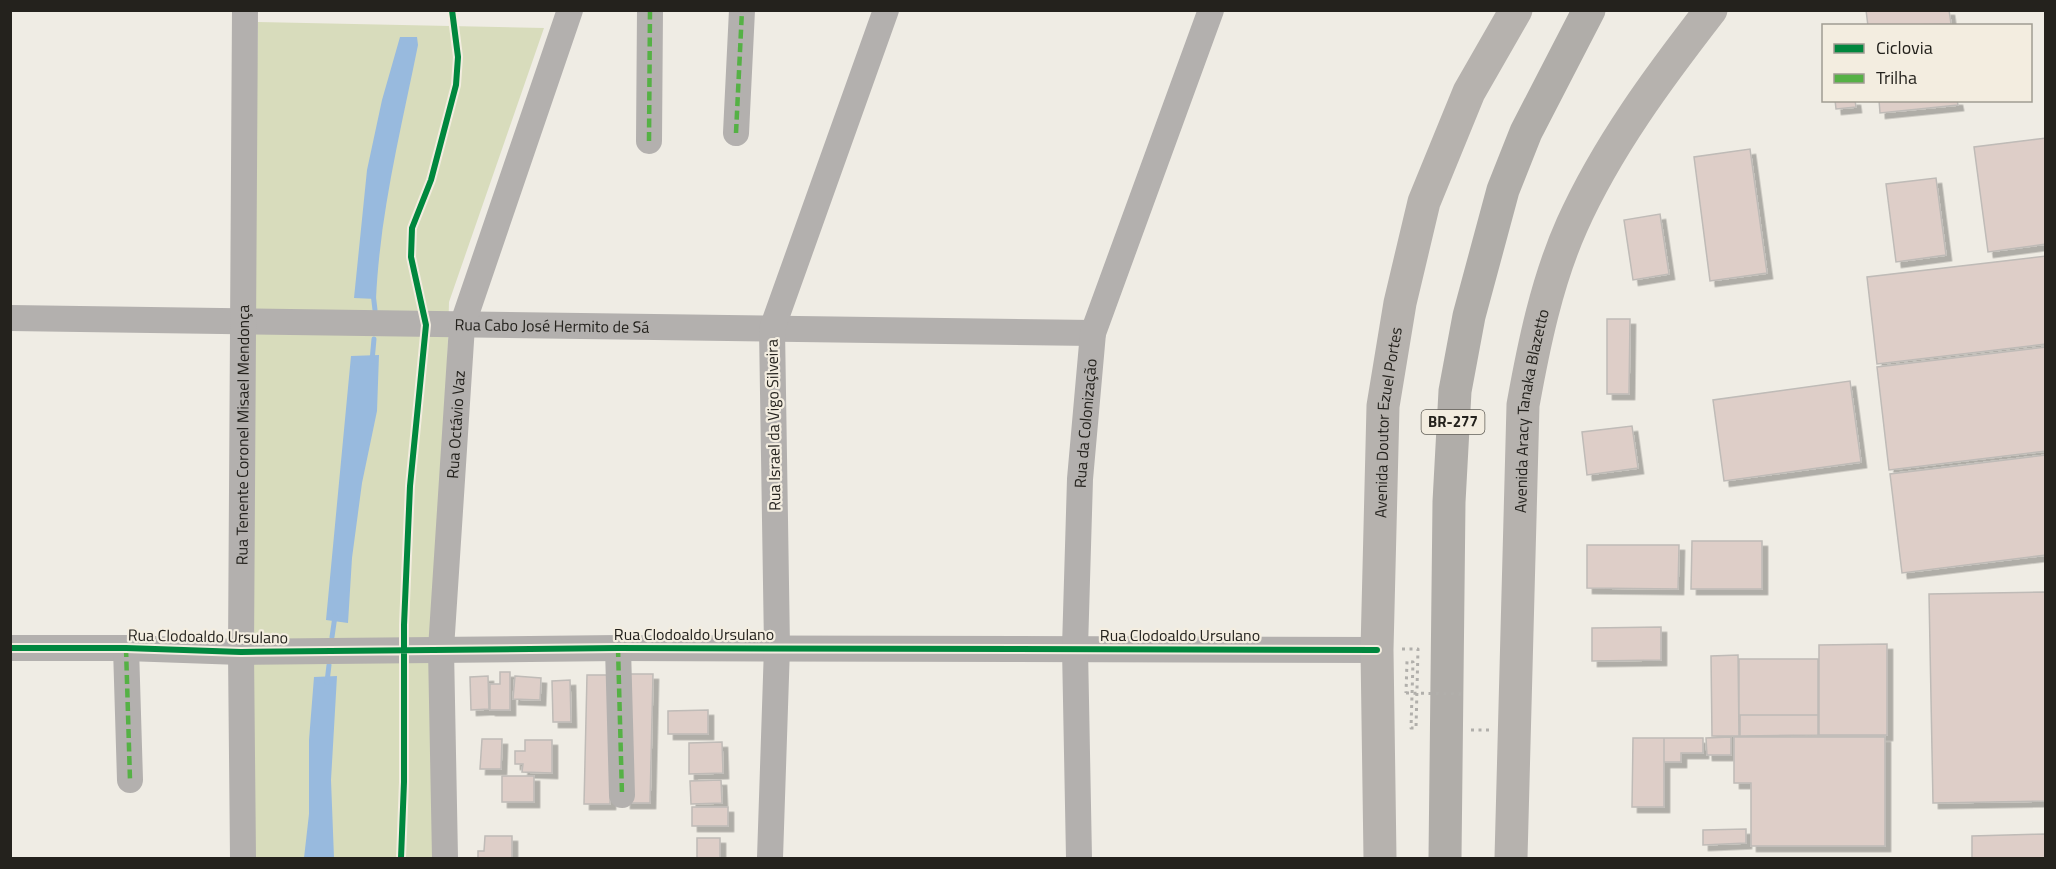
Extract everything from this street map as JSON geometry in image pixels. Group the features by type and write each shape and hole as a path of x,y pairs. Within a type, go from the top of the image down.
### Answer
{"highway":[{"name":"BR-277","path":"1445,858 1449,502 1455,391 1469,316 1485,249 1503,190 1537,111 1590,10"}],"main road":[{"name":"Avenida Doutor Ezuel Portes","path":"1380,858 1377,650 1383,406 1400,303 1424,202 1469,92 1516,10"},
{"name":"Avenida Aracy Tanaka Blazetto","path":"1511,858 1523,405 1536,331 1572,225 1621,132 1711,10"}],"street":[{"name":"Rua Tenente Coronel Misael Mendonça","path":"243,858 241,652 245,10"},
{"name":"Rua Octávio Vaz","path":"445,858 441,649 462,326 570,10"},
{"path":"649,141 650,10"},
{"path":"736,133 741,10"},
{"name":"Rua Israel da Vigo Silveira","path":"770,858 777,647 772,329 886,10"},
{"name":"Rua da Colonização","path":"1079,858 1075,648 1080,479 1093,333 1211,10"},
{"name":"Rua Cabo José Hermito de Sá","path":"10,318 1093,333"},
{"name":"Rua Clodoaldo Ursulano","path":"10,648 126,648 241,652 777,647 1377,650"},
{"path":"126,648 130,780"},
{"path":"618,648 621,795"}],"path":[{"path":"1377,650 1418,649 1416,728 1411,728 1413,662 1407,662 1406,693 1462,694"}],"green space":[{"path":"258,22 544,28 449,302 434,858 238,858"}],"water":[{"path":"400,37 417,37 418,45 387,203 376,299 354,298 367,170 382,100"},
{"path":"379,355 377,411 362,483 352,558 348,623 326,620 351,356"},
{"path":"337,676 331,780 334,858 304,858 309,814 309,740 314,677"}],"building":[{"path":"1866,10 1949,10 1951,24 1868,24"},
{"path":"1835,102 1855,102 1856,107 1836,109"},
{"path":"1879,102 1957,102 1958,105 1880,113"},
{"path":"2046,138 2046,244 1988,252 1974,147"},
{"path":"1750,149 1767,273 1710,281 1694,157"},
{"path":"1936,178 1946,255 1896,262 1886,184"},
{"path":"1660,214 1669,274 1633,280 1624,220"},
{"path":"2046,256 2046,344 1877,364 1867,277"},
{"path":"1607,319 1630,319 1629,394 1607,394"},
{"path":"2046,347 2046,451 1889,470 1877,367"},
{"path":"1850,381 1861,462 1724,481 1713,400"},
{"path":"1632,426 1638,468 1587,475 1582,432"},
{"path":"2046,455 2046,555 1902,573 1890,474"},
{"path":"1692,541 1762,541 1762,589 1691,589"},
{"path":"1587,545 1679,545 1678,589 1587,588"},
{"path":"2046,592 2046,801 1933,803 1929,594"},
{"path":"1661,627 1661,660 1592,661 1592,628"},
{"path":"1887,644 1887,735 1819,735 1819,645"},
{"path":"1738,655 1739,736 1712,736 1711,656"},
{"path":"1739,659 1818,659 1818,715 1739,715"},
{"path":"500,672 510,672 510,710 490,710 490,684 500,684"},
{"path":"628,674 653,674 650,803 625,803"},
{"path":"587,675 612,675 610,804 584,804"},
{"path":"488,676 489,709 471,710 470,677"},
{"path":"515,676 541,678 540,700 513,699"},
{"path":"570,680 571,722 553,722 552,681"},
{"path":"708,710 708,734 668,734 668,711"},
{"path":"1740,715 1818,715 1818,735 1740,736"},
{"path":"1731,737 1731,755 1707,755 1706,738"},
{"path":"1734,737 1885,737 1885,846 1751,846 1751,783 1734,783"},
{"path":"1633,738 1664,738 1664,807 1632,807"},
{"path":"1664,738 1703,738 1703,753 1681,753 1681,762 1664,762"},
{"path":"482,739 502,739 501,769 480,769"},
{"path":"525,740 552,740 552,773 522,772 523,764 515,764 515,751 525,751"},
{"path":"722,742 723,773 689,774 689,743"},
{"path":"502,776 534,776 534,802 502,802"},
{"path":"721,780 722,803 691,804 690,781"},
{"path":"692,807 728,807 728,826 692,826"},
{"path":"1746,829 1746,843 1703,845 1703,830"},
{"path":"2046,834 2046,858 1972,858 1972,836"},
{"path":"485,836 512,836 512,858 478,858 478,851 484,851"},
{"path":"697,838 720,838 720,858 697,858"}],"waterway":[{"path":"373,293 375,310"},
{"path":"372,361 374,339"},
{"path":"332,637 335,616"},
{"path":"327,682 329,665"}],"marked path":[{"path":"649,141 650,10"},
{"path":"736,133 742,10"},
{"path":"126,648 130,780"},
{"path":"618,648 622,795"}],"cycle path":[{"path":"401,858 404,782 404,625 410,486 426,325 411,257 412,228 431,180 456,85 458,57 452,10"},
{"path":"10,648 126,648 241,652 618,648 1377,650"}]}
